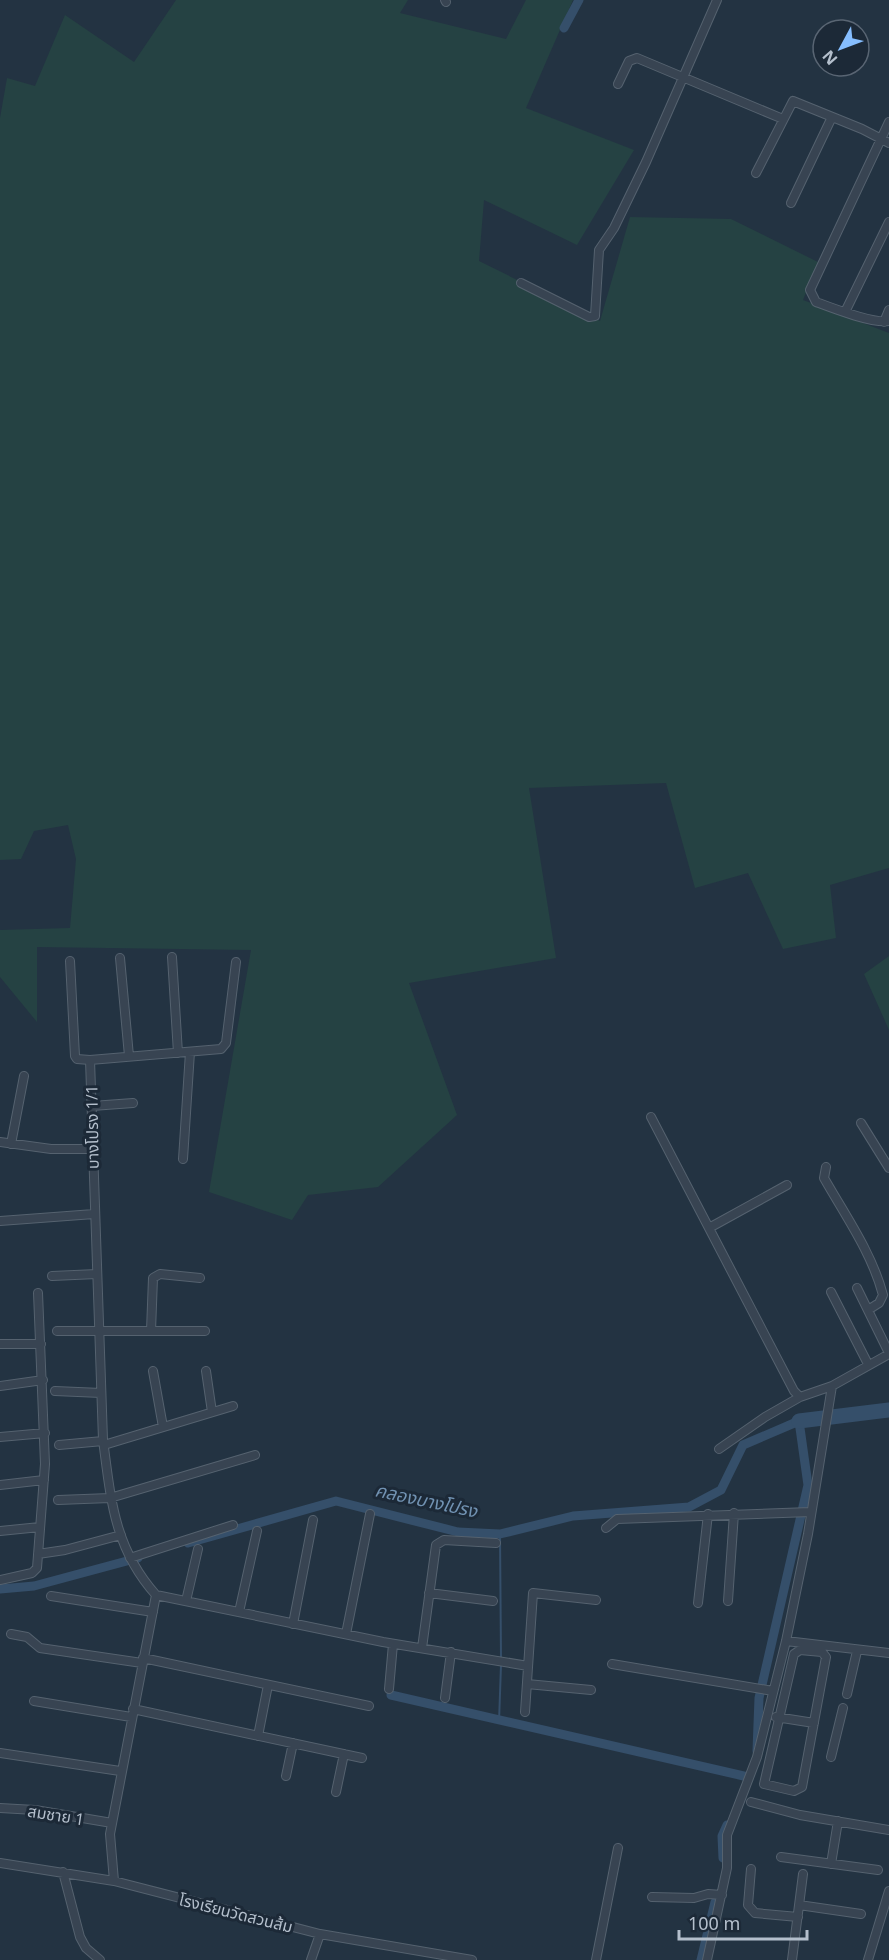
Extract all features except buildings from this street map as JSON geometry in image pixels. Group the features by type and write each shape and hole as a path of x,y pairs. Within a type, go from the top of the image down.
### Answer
{"street":[{"path":"521,283 589,318 595,316 600,246 614,228 646,162 717,0"},
{"path":"618,84 625,67 634,58 783,119"},
{"path":"756,173 792,101 883,139"},
{"path":"791,202 832,117"},
{"path":"889,122 883,139 810,290 816,302 846,310 870,320 887,322 889,310"},
{"path":"846,310 889,222"},
{"path":"172,957 177,1053"},
{"path":"120,958 129,1056"},
{"path":"70,961 75,1056 77,1059 90,1061 190,1052 225,1046 236,962"},
{"path":"183,1159 190,1052"},
{"name":"บางโปรง 1/1","path":"90,1061 101,1394 110,1498 130,1559 138,1575 156,1595"},
{"path":"11,1144 24,1076"},
{"path":"92,1106 133,1103"},
{"path":"651,1117 794,1391 800,1397"},
{"path":"861,1123 889,1168"},
{"path":"0,1142 51,1149 93,1149"},
{"path":"826,1167 824,1178 846,1212 879,1279 883,1295 879,1303 868,1310"},
{"path":"709,1228 787,1185"},
{"path":"0,1221 94,1214"},
{"path":"52,1276 97,1274"},
{"path":"151,1331 153,1278 160,1274 200,1278"},
{"path":"719,1449 765,1417 800,1397 832,1386 889,1354 857,1288"},
{"path":"831,1292 868,1364"},
{"path":"0,1580 32,1573 37,1568 45,1433 38,1293"},
{"path":"57,1331 205,1331"},
{"path":"0,1344 41,1344"},
{"path":"153,1371 163,1427"},
{"path":"206,1371 212,1412"},
{"path":"0,1386 43,1380"},
{"path":"707,1960 727,1868 727,1834 745,1802 767,1716 769,1690 786,1641 803,1512 827,1423 832,1386"},
{"path":"56,1391 101,1394"},
{"path":"59,1445 104,1443 233,1406"},
{"path":"0,1437 45,1433"},
{"path":"58,1500 110,1498 255,1455"},
{"path":"0,1485 44,1480"},
{"path":"606,1528 617,1519 803,1512"},
{"path":"728,1601 734,1513"},
{"path":"346,1634 370,1514"},
{"path":"698,1603 708,1514"},
{"path":"293,1624 313,1521"},
{"path":"130,1559 233,1525"},
{"path":"0,1531 40,1527"},
{"path":"240,1612 257,1531"},
{"path":"38,1554 65,1550 121,1535"},
{"path":"422,1648 434,1547 438,1542 444,1540 496,1543"},
{"path":"186,1601 198,1550"},
{"path":"429,1593 493,1601"},
{"path":"525,1712 533,1593 596,1600"},
{"path":"114,1881 112,1823 120,1771 156,1595 393,1644 528,1666"},
{"path":"51,1596 153,1612"},
{"path":"11,1634 27,1637 40,1648 143,1661 369,1706"},
{"path":"786,1641 889,1653"},
{"path":"388,1689 393,1644"},
{"path":"800,1650 822,1652 826,1657 802,1787 794,1791 767,1787 764,1784 780,1717 794,1654 800,1650"},
{"path":"847,1694 858,1651"},
{"path":"445,1698 451,1652"},
{"path":"612,1664 769,1690"},
{"path":"527,1684 591,1690"},
{"path":"258,1736 268,1685"},
{"path":"34,1701 132,1713 362,1758"},
{"path":"831,1757 843,1708"},
{"path":"767,1716 814,1722"},
{"path":"286,1776 293,1743"},
{"path":"0,1753 120,1771"},
{"path":"336,1792 344,1754"},
{"path":"745,1802 889,1830"},
{"name":"สมชาย 1","path":"0,1808 35,1810 112,1823"},
{"path":"831,1864 837,1821"},
{"path":"596,1960 618,1848"},
{"path":"781,1857 878,1870"},
{"name":"โรงเรียนวัดสวนส้ม","path":"0,1863 114,1881 320,1934 471,1960"},
{"path":"751,1869 748,1905 750,1910 798,1917"},
{"path":"63,1872 80,1937 86,1948 100,1960"},
{"path":"792,1960 803,1874"},
{"path":"868,1960 889,1891"},
{"path":"652,1897 693,1898 708,1894 722,1895"},
{"path":"799,1905 861,1914"},
{"path":"311,1960 320,1934"}],"green space":[{"path":"176,0 408,0 400,13 506,39 526,0 573,0 526,108 634,150 577,245 484,200 479,261 600,321 630,217 731,219 818,262 803,300 889,333 889,868 830,885 836,938 783,949 748,873 695,888 666,783 529,788 556,958 409,983 457,1115 378,1187 308,1195 292,1220 209,1192 251,950 37,947 37,1022 0,977 0,930 70,928 76,859 68,825 34,831 21,859 0,860 0,118 7,78 35,86 65,15 134,62"},
{"path":"889,956 889,1030 864,974"}],"waterway":[{"path":"564,28 579,0"},
{"name":"คลองบางโปรง","path":"799,1421 889,1410"},
{"name":"คลองบางโปรง","path":"188,1543 336,1501 458,1532 500,1534 573,1516 689,1507 721,1490 743,1445 799,1421 808,1485 759,1698 757,1751"},
{"path":"500,1534 501,1659"},
{"name":"คลองบางโปรง","path":"0,1589 34,1586 138,1558"},
{"path":"499,1722 501,1665"},
{"path":"391,1695 748,1777"},
{"path":"723,1858 722,1836 727,1825"},
{"path":"701,1960 715,1902"}]}
